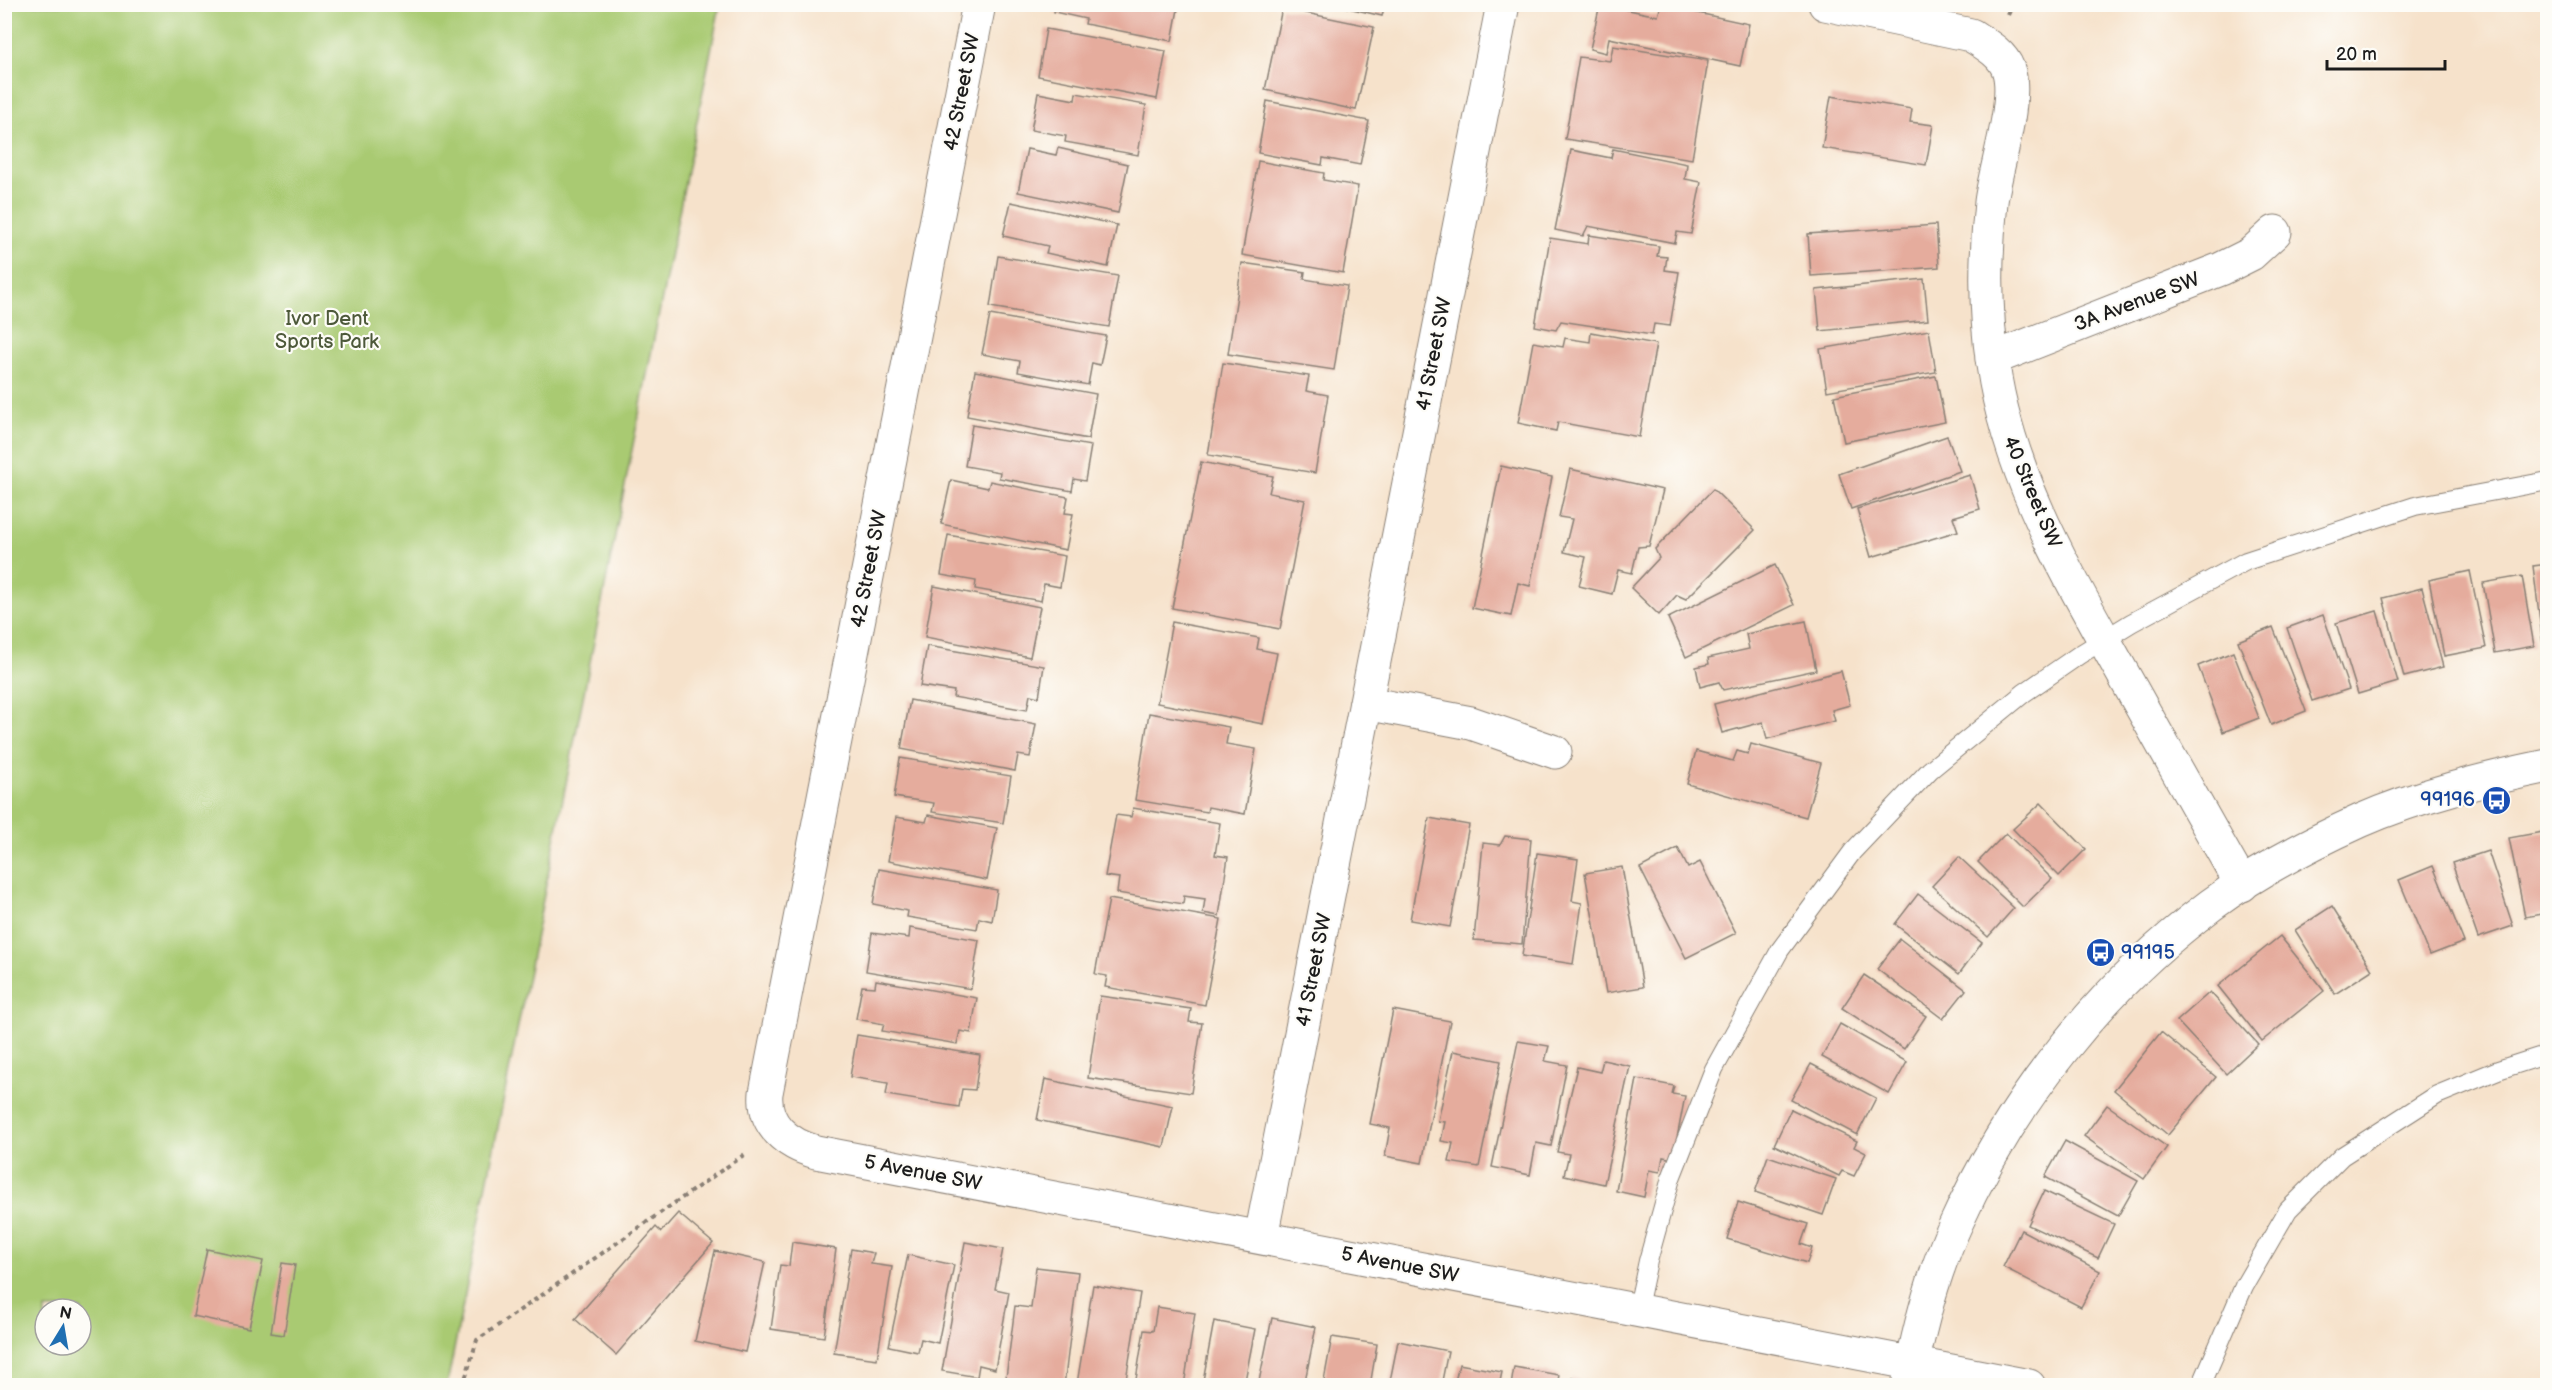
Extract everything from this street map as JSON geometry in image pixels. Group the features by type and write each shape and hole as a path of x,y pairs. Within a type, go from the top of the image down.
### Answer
{"street":[{"name":"42 Street SW","path":"778,1131 765,1107 766,1093 979,4"},
{"name":"41 Street SW","path":"1261,1237 1503,4"},
{"name":"40 Street SW","path":"1825,4 1971,35 2001,57 2008,69 2011,83 2009,105 1991,199 1988,233 1987,312 1998,402 2019,471 2038,516 2242,885"},
{"name":"3A Avenue SW","path":"1992,359 2221,269 2251,254 2275,232"},
{"path":"1366,703 1471,723 1555,752"},
{"path":"1910,1374 1932,1287 1954,1227 1982,1171 2011,1120 2052,1064 2137,967 2210,906 2242,885 2296,853 2361,820 2493,778 2547,766"},
{"name":"5 Avenue SW","path":"778,1131 801,1148 816,1152 1637,1312 1910,1374 2029,1386"}],"lane":[{"path":"1637,1312 1648,1261 1671,1178 1714,1069 1780,950 1853,851 1930,770 2024,693 2104,639 2246,561 2415,506 2547,481"},
{"path":"2201,1386 2244,1286 2288,1210 2342,1156 2437,1095 2498,1070 2547,1054"}],"path":[{"path":"463,1386 477,1340 778,1131"}],"green space":[{"name":"Ivor Dent Sports Park","path":"4,5 720,5 447,1385 5,1385"}],"building":[{"path":"1055,4 1179,4 1172,41 1085,24 1086,19 1054,12"},
{"path":"1332,4 1385,4 1382,16"},
{"path":"1600,4 1658,16 1661,5 1749,24 1740,66 1609,38 1606,53 1590,49"},
{"path":"1282,8 1374,27 1356,110 1265,90"},
{"path":"1046,29 1166,51 1157,99 1038,76"},
{"path":"1613,46 1708,61 1692,159 1565,139 1579,57 1610,61"},
{"path":"1038,93 1075,100 1076,93 1146,105 1138,155 1065,142 1066,136 1031,130"},
{"path":"1831,96 1912,109 1910,122 1933,125 1926,165 1822,148"},
{"path":"1267,101 1369,121 1360,165 1323,158 1322,165 1258,153"},
{"path":"1058,148 1128,164 1118,213 1018,192 1027,149 1056,155"},
{"path":"1613,149 1687,164 1685,179 1701,182 1691,234 1677,232 1675,243 1588,226 1583,236 1555,230 1571,150 1611,158"},
{"path":"1258,161 1324,173 1323,180 1358,186 1343,273 1242,255"},
{"path":"1011,202 1117,225 1108,267 1046,253 1048,246 1003,236"},
{"path":"1936,225 1939,267 1811,276 1808,234"},
{"path":"1589,235 1659,246 1657,256 1667,257 1665,270 1679,272 1670,326 1654,324 1652,335 1561,321 1556,330 1535,326 1550,238 1588,244"},
{"path":"998,256 1118,276 1109,327 990,307"},
{"path":"1242,263 1305,272 1304,279 1347,286 1334,370 1228,354"},
{"path":"1924,279 1928,320 1820,331 1816,290"},
{"path":"990,315 1106,336 1100,365 1092,363 1088,385 1018,372 1020,361 982,354"},
{"path":"1929,330 1936,372 1827,391 1820,349"},
{"path":"1591,332 1656,344 1639,437 1558,422 1556,431 1518,423 1533,342 1563,347 1565,338 1590,342"},
{"path":"1223,363 1309,376 1306,391 1328,395 1315,473 1208,455"},
{"path":"975,371 1096,394 1088,439 967,416"},
{"path":"1936,376 1945,422 1844,442 1834,396"},
{"path":"972,425 1091,446 1085,481 1074,479 1072,491 999,478 1000,472 965,466"},
{"path":"1947,436 1960,471 1851,509 1839,474"},
{"path":"1201,462 1273,476 1269,493 1305,500 1280,629 1172,608"},
{"path":"1501,466 1552,477 1530,586 1518,583 1511,616 1472,608"},
{"path":"1570,469 1663,490 1649,546 1638,547 1632,573 1618,570 1612,594 1579,586 1586,557 1564,552 1572,519 1559,517"},
{"path":"1970,475 1980,509 1953,517 1958,531 1871,557 1857,509"},
{"path":"951,480 988,488 990,481 1068,497 1065,513 1073,514 1066,550 941,524"},
{"path":"1713,489 1755,530 1686,599 1677,595 1659,615 1631,588 1659,558 1655,549"},
{"path":"948,535 1065,556 1060,587 1044,584 1041,601 975,589 976,581 941,575"},
{"path":"2548,564 2548,645 2543,645 2533,566"},
{"path":"1775,565 1794,605 1686,657 1668,618"},
{"path":"2470,571 2486,648 2444,656 2429,580"},
{"path":"2522,576 2534,646 2495,653 2483,583"},
{"path":"934,586 1040,607 1030,657 925,637"},
{"path":"2422,588 2443,667 2404,677 2383,598"},
{"path":"2377,611 2398,682 2358,694 2336,623"},
{"path":"2323,615 2349,689 2312,701 2287,628"},
{"path":"1806,621 1816,670 1723,690 1719,682 1700,687 1696,667 1709,664 1708,658 1749,649 1746,634"},
{"path":"1172,622 1259,638 1257,649 1277,653 1263,724 1157,703"},
{"path":"2273,627 2306,711 2271,725 2238,641"},
{"path":"927,646 1044,666 1039,697 1030,695 1027,710 953,697 954,691 920,686"},
{"path":"2233,652 2259,718 2223,732 2198,666"},
{"path":"1841,671 1850,705 1832,710 1835,721 1767,739 1763,722 1722,733 1714,704"},
{"path":"910,700 1036,724 1030,757 1018,755 1015,771 901,749"},
{"path":"1149,713 1229,727 1226,744 1256,749 1245,814 1208,807 1207,812 1135,800"},
{"path":"1751,744 1821,763 1806,817 1687,784 1696,751 1733,761 1737,751 1748,754"},
{"path":"900,758 1011,776 1003,823 932,812 934,803 894,797"},
{"path":"2041,803 2086,849 2059,876 2013,829"},
{"path":"1133,808 1220,823 1215,855 1228,857 1219,916 1203,913 1205,899 1184,896 1183,904 1117,893 1119,878 1105,876 1116,815 1131,817"},
{"path":"928,815 997,828 987,880 888,861 896,817 926,822"},
{"path":"1429,818 1469,825 1450,927 1410,920"},
{"path":"2548,831 2548,913 2525,917 2509,838"},
{"path":"2006,833 2052,879 2023,907 1978,862"},
{"path":"1505,836 1531,839 1522,944 1474,940 1483,843 1500,845"},
{"path":"1678,848 1688,868 1700,862 1736,933 1686,958 1640,868"},
{"path":"2488,851 2513,926 2478,938 2452,863"},
{"path":"1537,853 1578,859 1572,901 1582,903 1573,964 1522,956"},
{"path":"1959,857 2014,908 1988,937 1932,886"},
{"path":"2433,866 2464,942 2430,955 2399,880"},
{"path":"1622,867 1643,987 1606,993 1585,873"},
{"path":"879,869 997,890 992,921 979,918 977,929 907,917 908,911 873,904"},
{"path":"1918,894 1982,943 1959,974 1895,924"},
{"path":"1109,899 1221,919 1205,1005 1105,987 1107,976 1095,974"},
{"path":"2332,906 2372,970 2335,994 2295,930"},
{"path":"910,928 979,940 971,989 866,971 872,933 909,938"},
{"path":"2280,936 2324,991 2262,1041 2218,986"},
{"path":"1900,939 1966,990 1943,1019 1877,969"},
{"path":"1864,975 1926,1016 1904,1049 1842,1008"},
{"path":"876,980 977,998 971,1033 960,1031 957,1044 882,1031 884,1024 856,1019 862,986 875,987"},
{"path":"2210,992 2258,1044 2226,1074 2177,1021"},
{"path":"1100,996 1191,1009 1189,1022 1202,1023 1191,1093 1088,1078"},
{"path":"1393,1010 1450,1021 1422,1163 1385,1156 1390,1128 1370,1124"},
{"path":"1840,1024 1907,1062 1889,1094 1822,1057"},
{"path":"2161,1032 2216,1077 2168,1135 2114,1090"},
{"path":"857,1035 980,1055 975,1090 962,1089 959,1107 886,1095 888,1083 850,1077"},
{"path":"1518,1041 1549,1046 1545,1061 1567,1065 1551,1146 1536,1143 1530,1175 1492,1167"},
{"path":"1453,1051 1501,1061 1479,1167 1449,1162 1453,1143 1441,1141 1445,1122 1438,1121"},
{"path":"1603,1060 1630,1066 1604,1184 1564,1175 1569,1154 1557,1152 1577,1067 1600,1072"},
{"path":"1811,1064 1876,1098 1857,1135 1791,1100"},
{"path":"1045,1079 1173,1106 1164,1147 1037,1120"},
{"path":"1637,1079 1674,1086 1672,1094 1685,1096 1673,1159 1663,1157 1660,1172 1649,1170 1644,1197 1616,1191"},
{"path":"2107,1105 2167,1147 2144,1179 2084,1136"},
{"path":"1791,1109 1857,1141 1854,1147 1866,1153 1854,1176 1842,1171 1839,1176 1774,1145"},
{"path":"2065,1141 2138,1181 2118,1216 2045,1177"},
{"path":"1768,1156 1836,1179 1823,1215 1755,1192"},
{"path":"2044,1191 2114,1224 2098,1258 2028,1225"},
{"path":"1738,1202 1808,1224 1801,1244 1812,1248 1807,1263 1727,1239"},
{"path":"678,1213 713,1243 616,1355 575,1319 656,1227 661,1232"},
{"path":"2021,1230 2100,1271 2081,1307 2003,1267"},
{"path":"792,1242 836,1249 824,1337 771,1329 780,1265 789,1266"},
{"path":"965,1242 1003,1249 995,1289 1009,1292 995,1369 979,1365 977,1377 942,1371"},
{"path":"207,1249 263,1261 249,1328 193,1316"},
{"path":"851,1249 874,1253 871,1264 892,1267 877,1359 834,1353"},
{"path":"715,1251 765,1262 745,1352 695,1341"},
{"path":"908,1255 954,1265 938,1343 921,1339 918,1352 889,1346"},
{"path":"282,1263 295,1265 284,1335 271,1333"},
{"path":"1036,1267 1078,1272 1064,1386 1005,1386 1015,1306 1031,1308"},
{"path":"1093,1285 1140,1293 1125,1386 1077,1384"},
{"path":"1157,1307 1195,1313 1184,1386 1135,1386 1144,1330 1153,1331"},
{"path":"1272,1318 1316,1327 1304,1386 1258,1386"},
{"path":"1214,1321 1255,1329 1244,1386 1202,1386"},
{"path":"1332,1337 1377,1344 1370,1386 1323,1386"},
{"path":"1398,1341 1448,1351 1441,1386 1389,1386"},
{"path":"1459,1364 1502,1372 1499,1386 1454,1386"},
{"path":"1514,1367 1559,1375 1557,1386 1511,1386"},
{"path":"1572,1378 1601,1385 1601,1386 1570,1386"}],"place":[{"name":"99196","path":"2496,800"},
{"name":"99195","path":"2100,953"}]}
